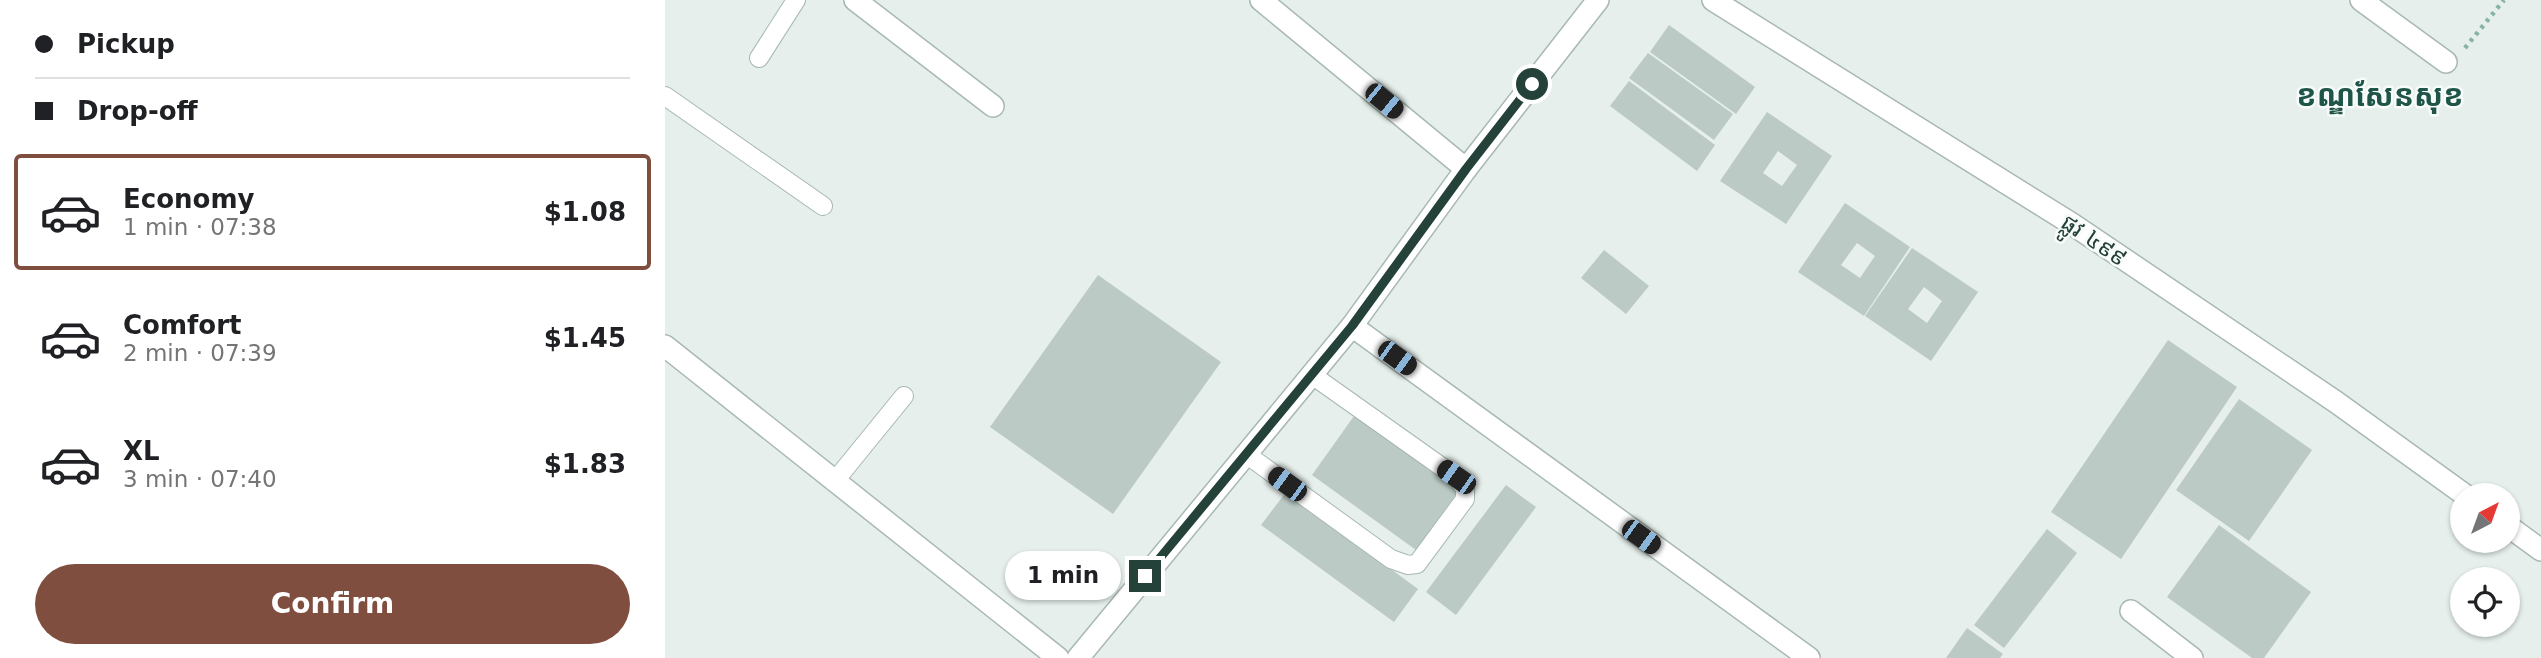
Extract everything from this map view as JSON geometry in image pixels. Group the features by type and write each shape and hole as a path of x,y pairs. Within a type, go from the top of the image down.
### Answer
{"street":[{"path":"856,0 993,106"},
{"path":"1261,0 1466,169"},
{"path":"1078,658 1352,326 1466,169 1598,0"},
{"name":"ផ្លូវ ៤៩៩","path":"1713,0 2072,224 2336,402 2450,484"},
{"path":"2361,0 2446,62"},
{"path":"1352,326 1808,658"},
{"path":"665,346 1058,658"},
{"path":"2520,535 2541,550"},
{"path":"2131,611 2192,658"}],"lane":[{"path":"759,58 796,0"},
{"path":"665,96 823,206"},
{"path":"1246,454 1391,559 1408,565 1417,564 1465,499 1465,488 1456,477 1312,375"},
{"path":"834,482 904,396"}],"path":[{"path":"2446,62 2457,57 2504,0"}],"building":[{"path":"1669,25 1755,87 1736,114 1650,52"},
{"path":"1648,53 1733,114 1714,140 1629,78"},
{"path":"1629,81 1715,145 1697,171 1610,106"},
{"path":"1767,112 1832,156 1786,224 1720,181","holes":["1778,151 1797,165 1782,186 1763,173"]},
{"path":"1845,203 1910,247 1864,316 1798,272","holes":["1857,243 1875,256 1860,278 1841,265"]},
{"path":"1912,248 1978,292 1931,361 1865,316","holes":["1924,287 1942,301 1927,323 1908,309"]},
{"path":"1604,250 1649,286 1626,314 1581,278"},
{"path":"1098,275 1221,362 1113,514 990,427"},
{"path":"2168,340 2237,387 2121,559 2051,512"},
{"path":"2239,399 2312,450 2249,541 2176,490"},
{"path":"1354,416 1459,490 1416,550 1312,475"},
{"path":"1506,485 1536,507 1456,615 1426,592"},
{"path":"1286,492 1418,589 1394,622 1261,525"},
{"path":"2219,525 2311,592 2264,658 2252,658 2167,597"},
{"path":"2047,529 2077,553 2004,648 1974,625"},
{"path":"1967,628 2003,654 2000,658 1946,658"}],"district":[{"name":"ខណ្ឌសែនសុខ","path":"2380,96"}],"route":[{"path":"1145,576 1352,326 1466,169 1532,84"}]}
